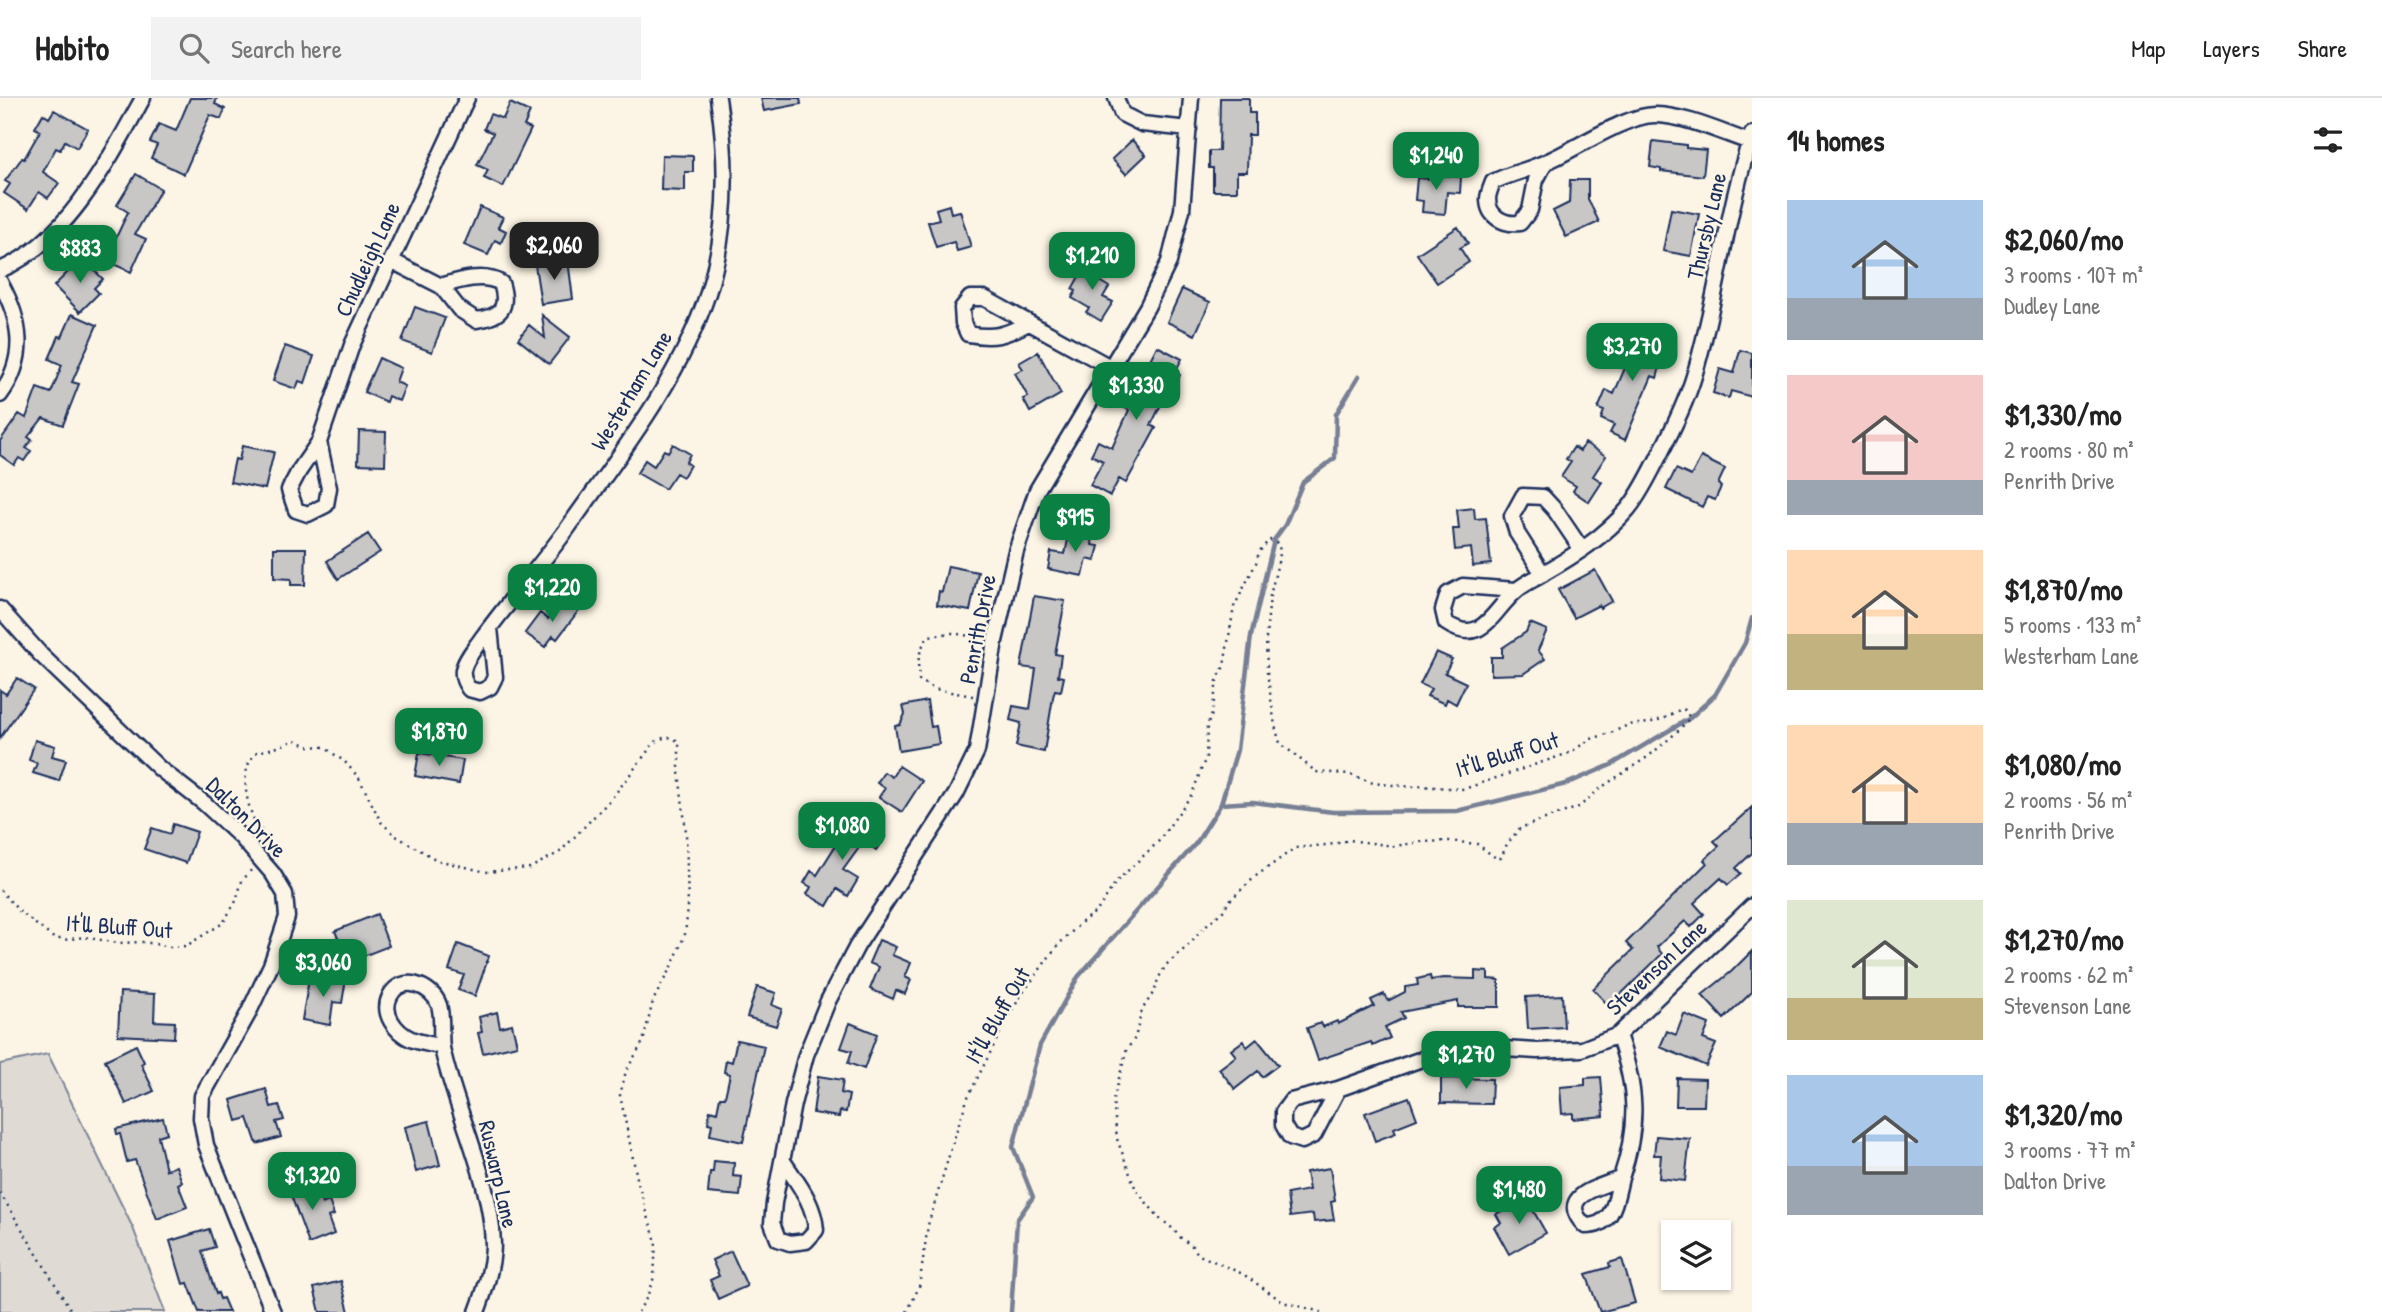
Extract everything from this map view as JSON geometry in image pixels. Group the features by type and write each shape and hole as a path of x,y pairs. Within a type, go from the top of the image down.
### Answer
{"street":[{"path":"0,270 42,244 72,210 98,175 143,98"},
{"name":"Chudleigh Lane","path":"319,442 352,345 467,98"},
{"name":"Westerham Lane","path":"490,628 562,535 627,444 660,395 688,344 708,291 720,237 725,185 724,139 719,98"},
{"path":"1116,98 1122,114 1142,124 1189,130"},
{"name":"Penrith Drive","path":"783,1161 809,1199 815,1215 816,1230 806,1241 790,1243 778,1239 772,1223 793,1104 806,1055 828,1001 857,946 956,794 972,764 987,698 995,641 1016,551 1037,490 1147,307 1169,262 1182,210 1191,98"},
{"path":"1545,163 1536,180 1530,210 1520,223 1507,224 1494,216 1488,200 1493,182 1511,173 1545,163 1627,122 1655,115 1751,138"},
{"name":"Thursby Lane","path":"1516,590 1463,586 1448,594 1443,610 1446,623 1459,631 1473,631 1489,622 1516,590 1598,539 1629,508 1676,424 1693,378 1727,228 1751,138"},
{"path":"392,261 441,286"},
{"path":"0,282 12,302 19,326 18,357 0,395"},
{"path":"1028,323 1110,367"},
{"path":"1543,574 1517,533 1512,516 1523,496 1543,497 1582,550"},
{"name":"Dalton Drive","path":"0,609 41,655 160,769 204,803 241,838 285,894 287,917 271,965 248,1014 202,1096 201,1118 205,1146 273,1312"},
{"name":"Stevenson Lane","path":"1338,1089 1444,1051 1485,1048 1538,1051 1582,1049 1618,1035 1752,906"},
{"name":"Ruswarp Lane","path":"442,1047 411,1039 391,1024 386,1007 390,995 400,986 415,984 429,989 439,1006 442,1047 488,1203 493,1246 486,1288 477,1312"},
{"path":"1618,1035 1628,1062 1635,1119 1630,1151 1621,1178"}],"path":[{"name":"It'll Bluff Out","path":"907,1312 919,1287 928,1225 968,1097 1006,1021 1057,946 1097,911 1116,882 1158,842 1192,794 1206,757 1207,726 1212,714 1217,681 1224,666 1234,607 1256,564 1259,552 1269,540 1274,540 1279,545 1280,554 1270,596 1266,637 1267,672 1275,726 1282,747 1316,772 1349,774 1373,783 1464,789 1569,753 1591,739 1628,725 1649,723 1681,709 1685,710 1690,718 1649,756 1602,787 1579,807 1520,828 1507,844 1501,858 1496,858 1477,844 1449,841 1394,846 1349,840 1295,848 1277,859 1238,893 1163,969 1155,990 1142,1010 1113,1100 1117,1139 1136,1191 1161,1220 1199,1255 1242,1274 1283,1302 1321,1312"},
{"path":"987,698 933,689 919,680 917,665 920,648 929,635 952,633 995,641"},
{"path":"263,863 270,851 266,837 252,815 246,785 247,768 257,752 295,740 308,746 324,747 345,762 359,778 381,822 396,836 437,860 486,872 530,868 560,852 612,798 654,744 663,738 672,737 679,743 688,908 685,934 653,1001 643,1042 626,1071 620,1095 638,1183 656,1242 654,1277 638,1312"},
{"name":"It'll Bluff Out","path":"0,890 19,911 52,937 64,940 84,937 118,943 144,942 171,947 186,946 223,923 236,901 246,875 263,863"},
{"path":"0,1193 72,1312"}],"shaded area":[{"path":"48,1054 133,1228 165,1312 0,1312 0,1064"}],"building":[{"path":"190,98 217,98 215,104 225,109 221,119 210,115 184,174 151,158 157,145 150,142 159,124 176,131"},
{"path":"761,98 800,98 801,104 764,111"},
{"path":"1220,98 1249,98 1249,113 1255,113 1255,135 1248,135 1247,172 1237,172 1237,191 1213,191 1213,168 1209,168 1209,151 1219,151"},
{"path":"510,103 530,112 524,126 531,129 503,187 484,178 488,170 477,165 493,133 484,129 490,114 503,119"},
{"path":"54,110 88,129 77,148 65,141 60,150 56,148 43,172 59,183 48,198 39,192 28,209 4,193 10,184 5,181 22,158 24,159 40,131 35,128 43,114 49,118"},
{"path":"1132,140 1146,155 1126,174 1112,159"},
{"path":"1653,141 1706,150 1703,176 1661,171 1650,167"},
{"path":"662,155 693,156 693,172 685,172 685,191 661,190"},
{"path":"136,174 161,189 135,234 146,239 131,272 93,255 100,238 113,244 128,212 117,205"},
{"path":"1428,174 1461,177 1460,193 1447,192 1445,214 1422,212 1423,201 1415,200 1417,178 1428,179"},
{"path":"1570,180 1588,180 1588,199 1599,222 1566,237 1553,211 1569,203"},
{"path":"949,205 951,213 960,211 971,247 957,251 954,242 936,247 928,222 939,219 936,209"},
{"path":"480,207 503,217 498,227 506,231 501,243 495,240 488,255 464,245"},
{"path":"1671,209 1699,214 1691,256 1663,251"},
{"path":"1458,227 1468,243 1460,248 1469,262 1437,283 1417,254"},
{"path":"82,258 103,279 94,288 99,293 80,312 54,286"},
{"path":"568,260 573,299 541,304 535,265"},
{"path":"1086,264 1105,275 1101,282 1109,287 1103,297 1113,302 1101,321 1086,312 1089,308 1072,298 1076,291 1072,289"},
{"path":"1182,289 1210,302 1195,335 1167,322"},
{"path":"415,307 445,318 432,352 402,341"},
{"path":"72,314 97,325 72,382 79,384 63,425 43,418 28,437 32,440 26,448 31,451 24,461 19,458 14,465 0,455 0,441 19,414 26,418 37,388 51,393 62,365 49,359"},
{"path":"542,315 570,337 549,364 518,339 529,325 545,338"},
{"path":"1632,331 1662,340 1657,359 1662,360 1657,378 1652,376 1625,440 1610,433 1614,425 1601,419 1604,411 1598,409 1606,390 1614,394 1625,368 1618,366 1623,352 1626,353"},
{"path":"285,346 314,356 305,383 299,381 296,389 273,381"},
{"path":"1157,346 1182,359 1175,372 1180,375 1174,388 1170,386 1151,425 1156,428 1126,483 1119,479 1110,496 1090,485 1103,461 1091,455 1098,441 1112,448 1129,410 1121,406 1129,391 1133,393"},
{"path":"1740,350 1752,353 1752,397 1731,391 1729,398 1713,393 1720,369 1734,373"},
{"path":"1038,352 1061,394 1030,412 1023,399 1028,397 1015,373 1023,369 1019,363"},
{"path":"379,358 401,368 396,382 405,386 399,401 388,396 386,402 364,392"},
{"path":"359,431 386,432 385,465 358,464"},
{"path":"1585,443 1606,456 1593,476 1602,482 1589,502 1573,491 1576,486 1561,477 1571,462 1566,459 1574,447 1580,451"},
{"path":"673,444 690,454 686,462 690,465 683,477 676,473 665,489 637,473 645,460 654,466 664,450 668,452"},
{"path":"242,446 274,452 265,489 230,482 235,459 239,460"},
{"path":"1701,457 1725,469 1715,500 1707,497 1702,507 1666,489 1676,469 1691,476"},
{"path":"1474,508 1475,519 1486,518 1491,564 1473,566 1471,548 1455,550 1453,529 1459,529 1457,510"},
{"path":"1070,530 1093,535 1092,545 1099,546 1095,561 1087,559 1083,576 1048,569 1051,552 1065,554"},
{"path":"368,534 380,552 338,579 327,561"},
{"path":"274,548 306,548 305,585 291,585 291,579 274,578"},
{"path":"948,566 978,572 970,611 937,605"},
{"path":"1595,570 1612,601 1574,618 1558,590"},
{"path":"1034,596 1065,601 1055,654 1061,655 1058,676 1064,677 1061,691 1055,690 1053,697 1044,752 1016,746 1021,723 1010,720 1013,706 1030,709 1036,669 1021,667"},
{"path":"563,599 579,610 557,639 553,636 545,647 525,633 540,613 548,619"},
{"path":"1530,623 1547,630 1538,650 1545,659 1523,674 1491,675 1491,657 1502,657 1502,648 1526,632"},
{"path":"1436,652 1452,659 1445,673 1466,683 1456,704 1447,699 1445,704 1427,696 1431,689 1420,684"},
{"path":"17,678 34,689 0,738 0,690 6,694"},
{"path":"927,701 931,727 936,726 939,744 899,751 895,726 900,725 905,714 903,706"},
{"path":"35,740 55,746 52,756 66,760 59,781 33,773 37,763 29,760"},
{"path":"419,753 463,760 459,784 415,776"},
{"path":"899,766 922,781 902,812 879,797 885,788 877,783 884,772 892,777"},
{"path":"1752,807 1752,853 1736,868 1741,874 1728,885 1721,878 1694,903 1704,914 1691,927 1685,921 1657,947 1662,954 1609,1006 1593,989 1633,950 1626,943 1707,863 1704,860 1719,846 1714,841"},
{"path":"854,816 885,837 876,850 864,841 843,870 858,879 848,896 837,889 827,906 807,894 811,887 804,883 811,871 817,875"},
{"path":"173,824 197,832 186,863 144,849 152,828 170,834"},
{"path":"377,914 389,946 348,962 335,931"},
{"path":"879,940 896,947 892,955 911,963 905,977 911,980 905,994 896,990 893,999 870,989 879,967 869,963"},
{"path":"458,944 489,956 475,996 458,990 464,975 449,970"},
{"path":"1752,951 1752,992 1724,1019 1702,995"},
{"path":"1475,971 1488,972 1488,979 1499,980 1499,1007 1458,1007 1458,1001 1401,1012 1404,1018 1385,1027 1390,1038 1373,1046 1371,1042 1318,1060 1307,1028 1321,1023 1323,1027 1337,1021 1338,1024 1374,1006 1371,1000 1384,994 1388,1001 1405,992 1405,987 1418,985 1417,979 1430,976 1431,980 1475,979"},
{"path":"329,976 346,979 342,1003 333,1002 330,1025 302,1020 309,979 328,982"},
{"path":"757,987 776,993 772,1005 782,1009 776,1026 747,1017"},
{"path":"120,992 155,994 154,1021 175,1022 174,1038 118,1035"},
{"path":"1562,995 1564,1027 1528,1029 1526,997"},
{"path":"497,1012 500,1027 512,1024 517,1045 483,1053 478,1033 482,1032 479,1017"},
{"path":"1684,1014 1709,1024 1703,1039 1716,1044 1706,1066 1660,1047 1667,1031 1676,1035"},
{"path":"850,1023 877,1034 864,1069 848,1063 852,1051 841,1048"},
{"path":"1257,1039 1278,1065 1262,1077 1258,1071 1235,1089 1219,1069 1236,1056 1231,1050 1243,1041 1247,1047"},
{"path":"737,1040 764,1046 743,1142 710,1135 712,1124 708,1123 710,1110 717,1112 720,1097 725,1097 730,1074 724,1072 726,1060 732,1062"},
{"path":"136,1045 144,1062 141,1064 154,1091 126,1104 105,1060"},
{"path":"818,1076 843,1080 841,1093 849,1095 846,1112 840,1111 839,1117 813,1113"},
{"path":"1601,1077 1604,1116 1573,1119 1573,1113 1562,1114 1560,1087 1585,1085 1585,1078"},
{"path":"1441,1078 1492,1079 1491,1104 1441,1103"},
{"path":"1677,1078 1705,1079 1704,1106 1676,1106"},
{"path":"266,1089 271,1107 279,1105 284,1120 276,1122 281,1137 257,1144 248,1118 237,1121 231,1100"},
{"path":"1409,1097 1417,1119 1394,1128 1396,1133 1375,1141 1365,1113"},
{"path":"163,1118 167,1133 158,1136 166,1170 176,1166 182,1182 178,1184 187,1207 157,1219 135,1160 127,1162 120,1134 117,1134 116,1129"},
{"path":"429,1121 440,1165 416,1172 405,1127"},
{"path":"1656,1136 1690,1139 1685,1181 1659,1178 1661,1155 1654,1155"},
{"path":"714,1161 734,1163 733,1176 742,1177 740,1196 708,1193"},
{"path":"1330,1168 1335,1201 1331,1202 1334,1220 1314,1222 1313,1214 1290,1217 1287,1194 1309,1190 1306,1172"},
{"path":"313,1181 322,1204 329,1201 334,1215 328,1217 334,1234 309,1244 289,1190"},
{"path":"1526,1198 1546,1233 1509,1254 1494,1227 1501,1223 1496,1214"},
{"path":"209,1229 215,1247 202,1251 216,1294 218,1293 220,1299 223,1298 229,1312 199,1312 188,1283 183,1284 170,1241"},
{"path":"731,1251 747,1286 718,1299 710,1280 719,1276 712,1260"},
{"path":"1622,1259 1635,1303 1600,1312 1586,1274 1610,1267 1609,1263"},
{"path":"341,1281 349,1312 320,1312 314,1288"}],"waterway":[{"path":"1011,1312 1017,1220 1033,1197 1013,1147 1040,1045 1078,977 1197,842 1221,804 1237,750 1251,636 1274,540 1285,525 1303,482 1335,458 1336,414 1359,376"},
{"path":"1221,804 1253,802 1333,812 1457,811 1566,784 1611,765 1690,718 1715,695 1745,643 1752,618"}]}
